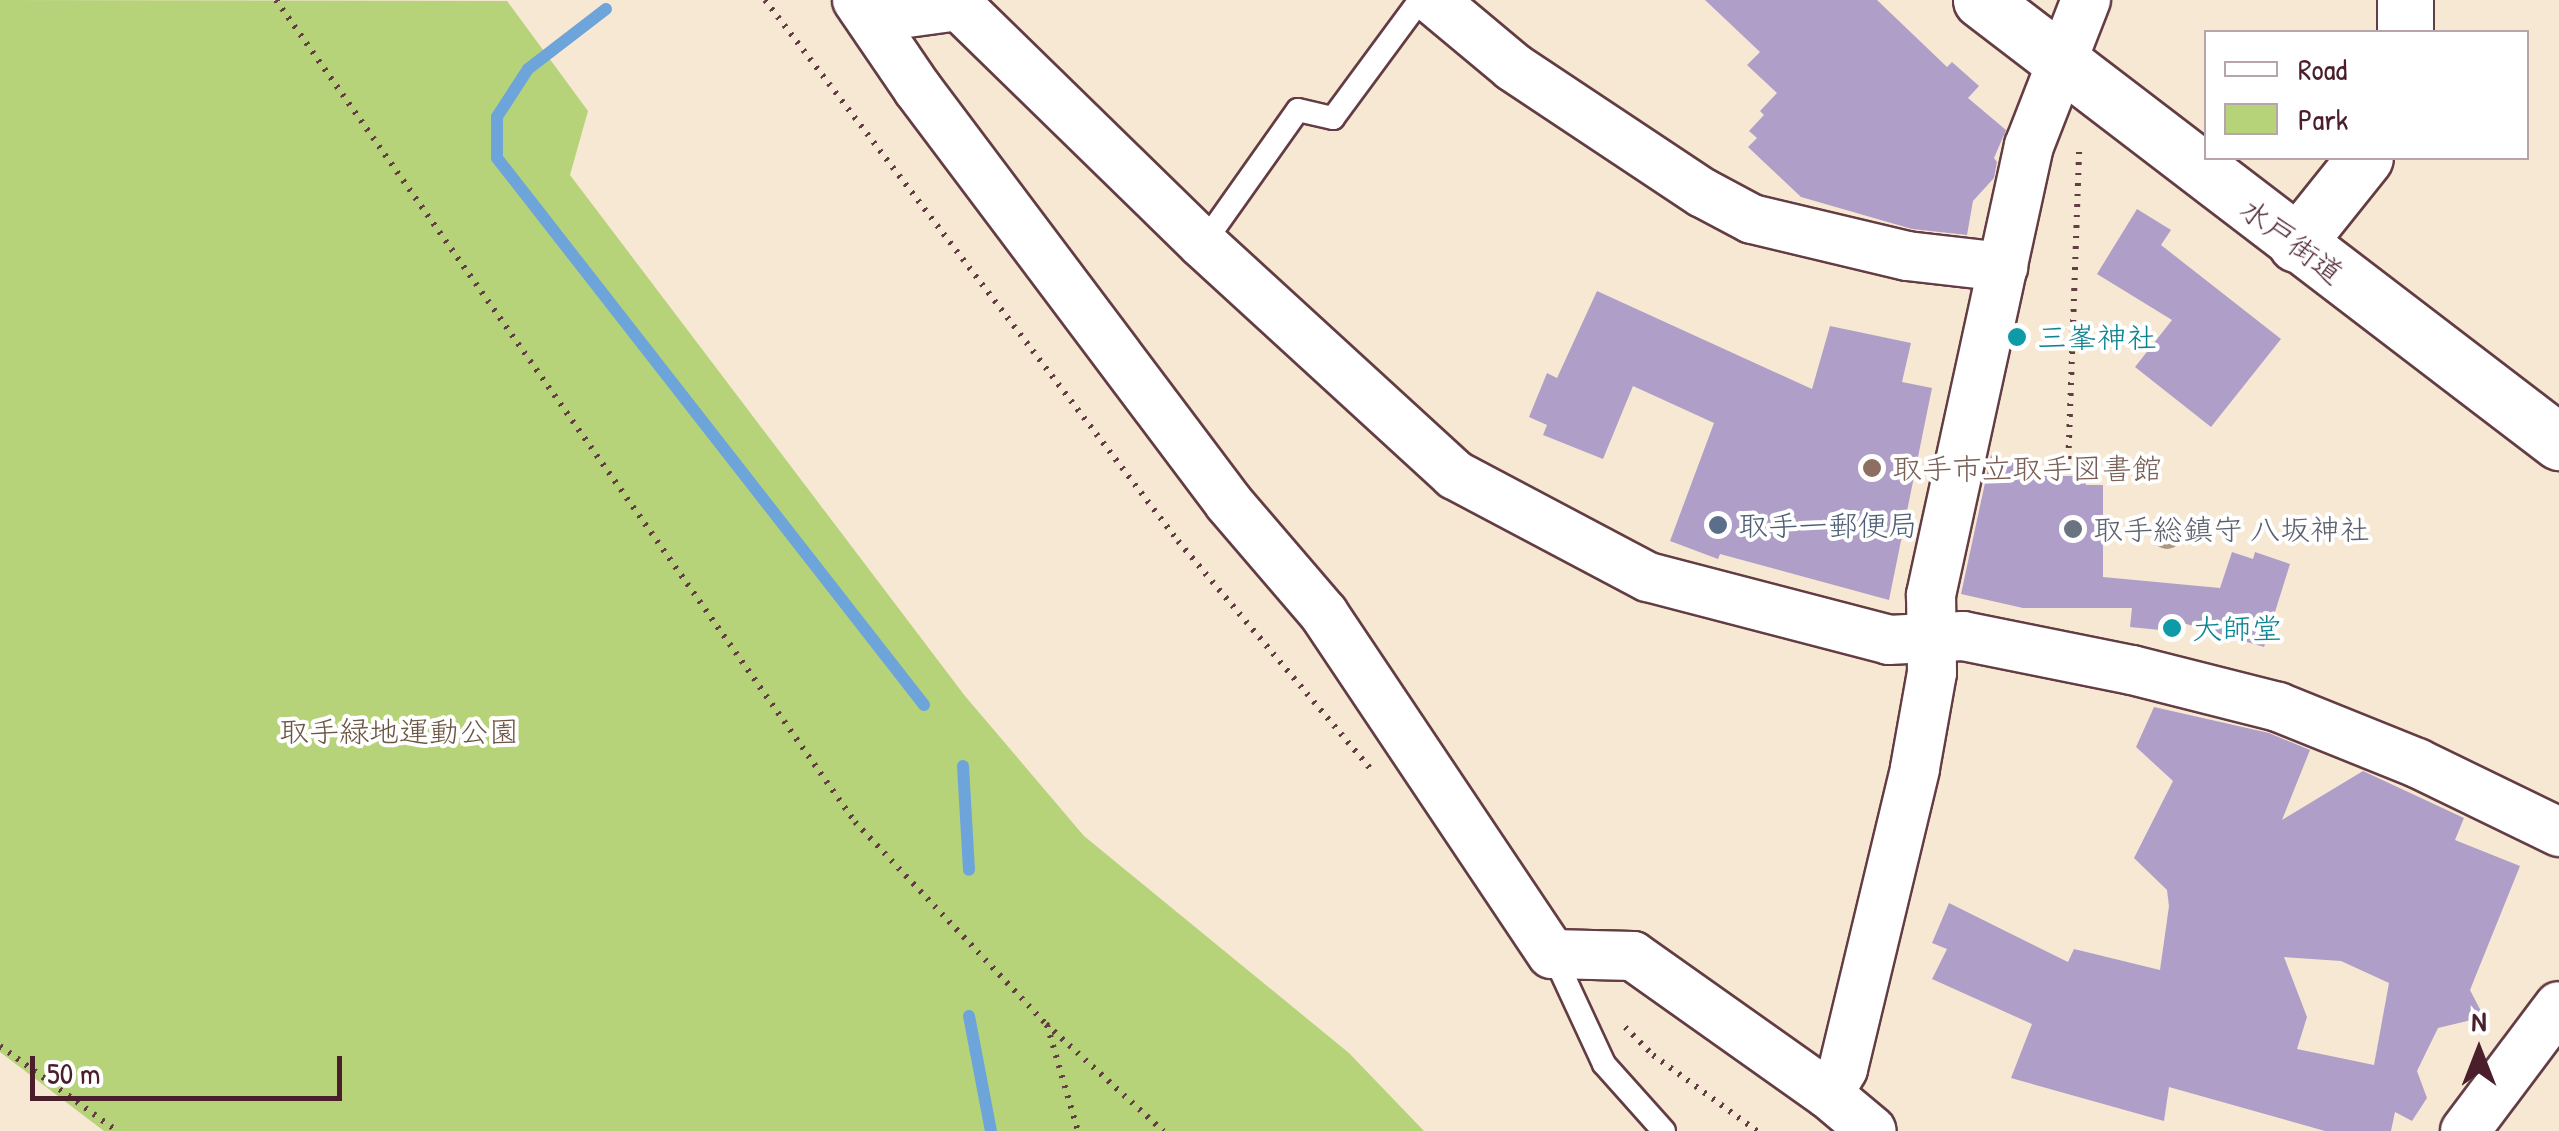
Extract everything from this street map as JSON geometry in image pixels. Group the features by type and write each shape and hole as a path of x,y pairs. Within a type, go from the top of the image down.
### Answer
{"main road":[{"name":"水戸街道","path":"1981,0 2062,66 2559,442"},
{"path":"2405,0 2405,30"},
{"path":"2296,244 2363,160"}],"street":[{"path":"1433,0 1513,68 1702,193 1752,219 1908,256 2004,266"},
{"path":"1828,1094 1843,1070 1915,768 1932,672 1931,596 2030,146 2086,0"},
{"path":"1872,1131 1828,1094 1633,956 1552,954 1324,614 1229,502 916,88 864,9 955,3 1203,244 1455,476 1648,578 1890,640 1963,636 2278,706 2417,764 2559,832"},
{"path":"2478,1128 2559,1006"}],"lane":[{"path":"1203,244 1298,110 1333,118 1420,0"},
{"path":"1552,954 1604,1064 1664,1131"}],"path":[{"path":"276,0 855,822 1046,1024 1163,1131"},
{"path":"765,0 1178,541 1381,781"},
{"path":"2068,468 2076,165 2082,132"},
{"path":"1615,1017 1653,1055 1757,1131"},
{"path":"1046,1024 1078,1131"},
{"path":"0,1046 117,1131"}],"green space":[{"name":"取手緑地運動公園","path":"0,0 507,1 588,111 570,175 965,696 1084,836 1349,1053 1424,1131 104,1131 0,1052"}],"building":[{"path":"1705,0 1877,0 1947,67 1952,62 1979,86 1968,98 2006,130 1994,158 1994,178 1973,201 1967,235 1912,229 1801,197 1748,147 1757,138 1749,131 1764,115 1760,111 1777,93 1747,65 1760,52"},
{"path":"2137,209 2171,230 2161,245 2281,339 2211,427 2135,367 2172,320 2097,274"},
{"path":"1597,291 1812,389 1830,326 1911,343 1902,382 1932,388 1889,600 1720,554 1718,559 1670,541 1714,423 1633,386 1603,459 1543,435 1547,425 1529,417 1547,373 1557,378"},
{"path":"1991,455 2035,465 2033,476 2086,476 2086,485 2103,485 2103,577 2220,588 2232,552 2253,559 2255,552 2290,564 2264,647 2183,623 2181,632 2130,627 2132,608 2023,608 1961,594"},
{"path":"2154,707 2269,733 2310,750 2282,820 2363,771 2464,818 2455,840 2520,866 2470,990 2484,1017 2438,1028 2417,1071 2427,1098 2412,1121 2395,1112 2391,1131 2325,1131 2169,1087 2164,1121 2011,1078 2032,1024 1932,979 1947,949 1932,943 1949,903 2068,962 2074,949 2160,970 2169,906 2167,890 2134,858 2173,781 2136,747","holes":["2284,957 2341,961 2389,983 2374,1065 2297,1049 2307,1017"]}],"waterway":[{"path":"606,9 528,69 497,117 497,158 924,705"},
{"path":"963,766 969,870"},
{"path":"969,1016 991,1131"}],"place":[{"name":"三峯神社","path":"2017,337"},
{"name":"取手市立取手図書館","path":"1872,468"},
{"name":"取手一郵便局","path":"1718,525"},
{"name":"取手総鎮守 八坂神社","path":"2073,529"},
{"name":"大師堂","path":"2172,628"}]}
